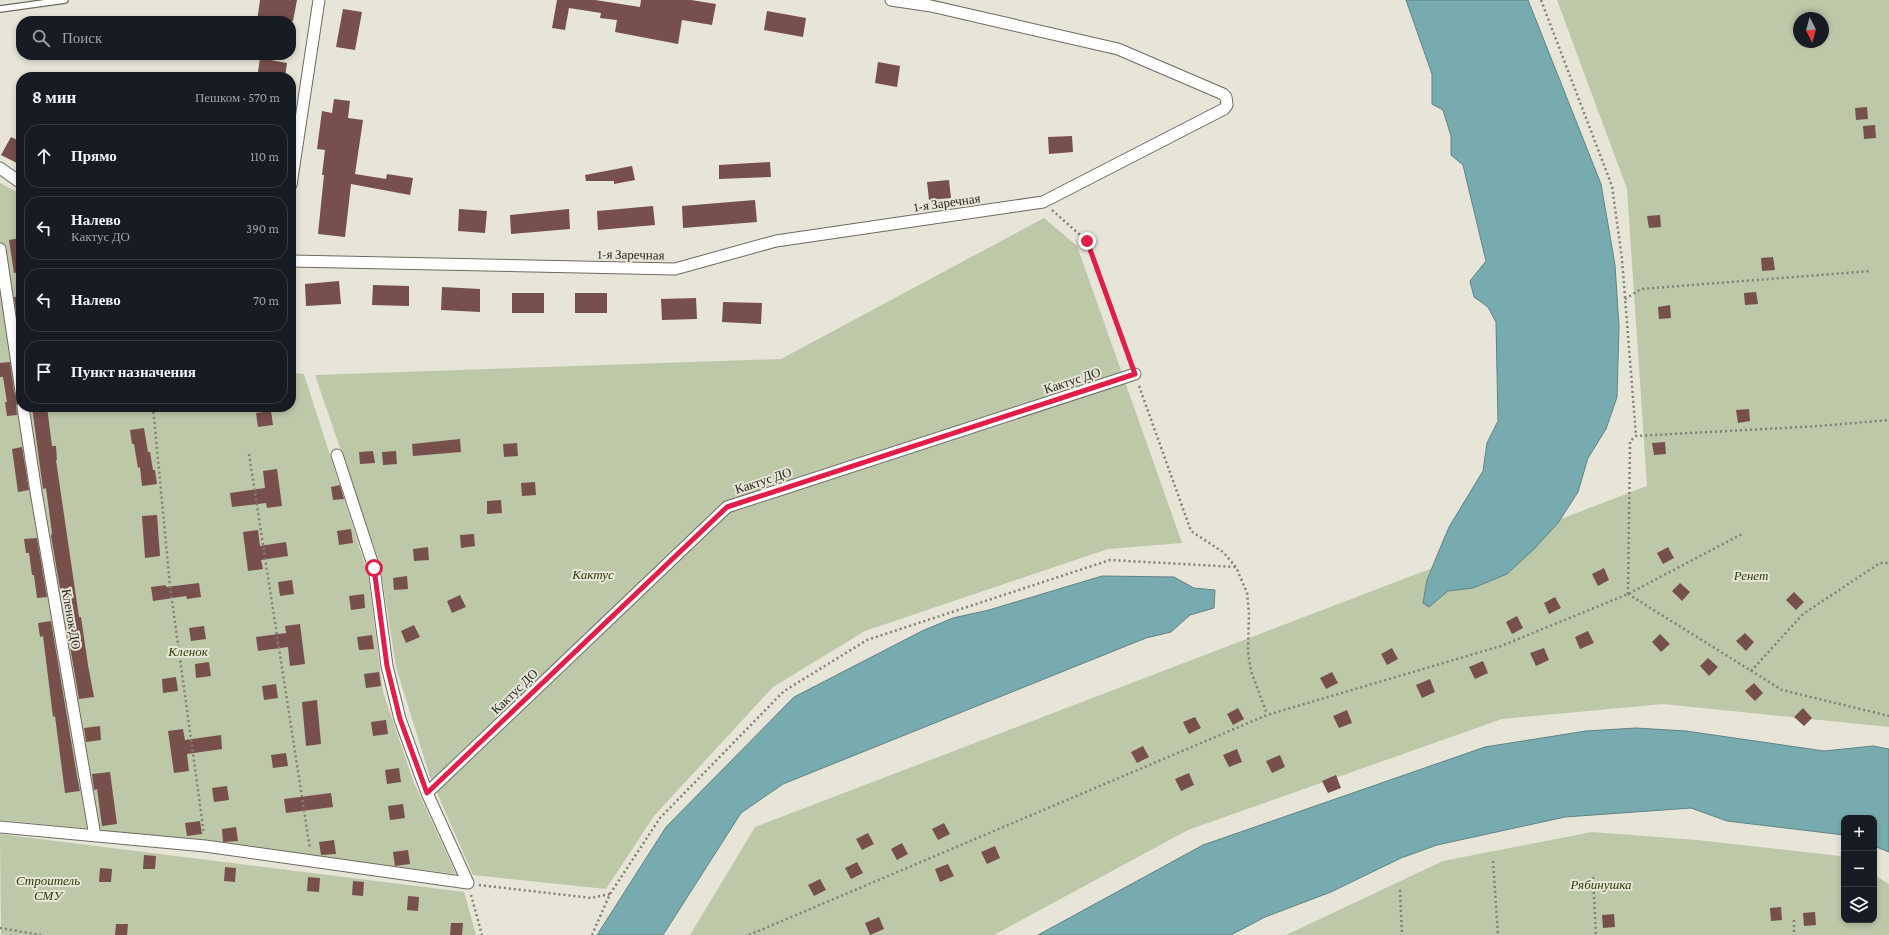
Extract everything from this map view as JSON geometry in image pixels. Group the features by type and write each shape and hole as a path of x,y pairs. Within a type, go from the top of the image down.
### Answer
{"street":[{"path":"296,152 319,0"},
{"name":"1-я Заречная","path":"296,261 675,269 776,241 1043,202 1224,109 1227,105 1226,97 1118,49 931,6 891,0"},
{"path":"0,168 16,179"},
{"path":"0,249 16,357"},
{"name":"Кактус ДО","path":"427,793 727,507 1135,374"},
{"name":"Кленок ДО","path":"24,412 95,836"},
{"path":"337,455 374,568 387,666 400,719 427,793 468,883"},
{"path":"0,827 205,846 468,883"}],"lane":[{"path":"0,9 65,0"}],"path":[{"path":"1542,0 1612,186 1625,299 1636,436"},
{"path":"1043,202 1087,241 1191,531 1223,552 1236,567 1247,593 1249,613 1248,652 1251,671 1267,715"},
{"path":"1625,299 1641,289 1871,271"},
{"path":"153,412 170,586 205,846"},
{"path":"1628,594 1630,441 1636,436 1819,426 1889,420"},
{"path":"249,454 312,862"},
{"path":"749,935 1267,715 1501,646 1628,594 1742,534"},
{"path":"592,935 610,894 660,818 784,691 867,640 1110,560 1236,567"},
{"path":"1751,671 1803,614 1880,563 1889,563"},
{"path":"1628,594 1782,690 1889,716"},
{"path":"1493,861 1498,935"},
{"path":"1593,877 1596,935"},
{"path":"482,935 468,883 591,898 610,894"},
{"path":"1400,890 1402,935"},
{"path":"1794,920 1794,935"},
{"path":"0,928 41,935"}],"green space":[{"name":"Ренет","path":"1557,0 1889,0 1889,727 1663,704 1502,719 1188,830 994,935 690,935 755,827 1647,486 1627,189"},
{"name":"Кленок","path":"0,183 16,191 16,412 296,412 296,373 304,374 368,574 383,692 414,783 456,874 84,828 0,820"},
{"name":"Кактус","path":"1044,218 1077,246 1182,543 1108,549 865,631 773,687 654,816 606,889 473,875 430,777 396,667 380,564 315,375 781,359"},
{"name":"Рябинушка","path":"1592,832 1697,840 1840,856 1841,923 1877,923 1877,877 1889,884 1889,935 1286,935 1443,861"},
{"name":"Строитель СМУ","path":"0,834 464,892 476,935 1,935"}],"water":[{"path":"1406,0 1528,0 1601,184 1615,265 1619,326 1617,397 1606,429 1588,458 1578,492 1558,523 1534,549 1507,574 1473,588 1448,591 1429,607 1423,603 1427,580 1449,527 1483,471 1487,443 1498,421 1496,322 1488,307 1474,297 1470,281 1486,261 1463,165 1451,155 1451,136 1443,110 1432,104 1432,74"},
{"path":"1102,576 1174,577 1194,588 1215,590 1214,608 1190,615 1171,632 1146,638 783,784 741,813 663,935 597,935 666,827 794,697 922,631 953,618 989,610"},
{"path":"1636,728 1686,731 1824,751 1873,746 1889,749 1889,852 1877,847 1877,815 1841,815 1841,835 1727,821 1691,808 1565,817 1437,845 1401,858 1331,892 1265,917 1231,935 1038,935 1203,845 1485,747 1586,731"}],"building":[{"path":"260,0 297,0 294,16 258,16"},
{"path":"557,0 595,0 640,7 641,0 691,0 716,4 712,25 682,20 678,44 615,32 617,20 600,18 601,13 569,8 565,30 552,28"},
{"path":"343,9 362,12 355,50 336,47"},
{"path":"767,11 806,18 803,37 764,30"},
{"path":"260,60 271,60 287,63 286,72 258,72"},
{"path":"878,62 900,66 897,87 875,83"},
{"path":"334,99 350,101 348,118 363,120 355,174 386,179 387,174 413,178 410,195 351,184 345,237 318,234 325,150 317,149 322,111 332,113"},
{"path":"1867,107 1868,119 1856,120 1855,108"},
{"path":"1875,125 1876,138 1864,139 1863,126"},
{"path":"1072,136 1073,152 1049,154 1048,137"},
{"path":"11,137 16,140 16,162 1,155"},
{"path":"770,162 771,177 719,179 719,165"},
{"path":"632,166 635,180 614,184 614,181 586,181 585,175"},
{"path":"949,180 951,198 929,200 927,182"},
{"path":"755,200 757,222 683,228 682,206"},
{"path":"653,206 655,225 598,230 597,211"},
{"path":"459,209 487,211 485,233 458,231"},
{"path":"569,209 570,229 511,234 510,215"},
{"path":"1660,215 1661,227 1649,228 1647,216"},
{"path":"16,239 16,273 14,273 9,240"},
{"path":"1773,257 1775,270 1762,271 1761,258"},
{"path":"339,281 341,304 306,306 305,284"},
{"path":"373,285 409,286 409,306 372,305"},
{"path":"442,287 480,289 480,312 441,310"},
{"path":"1756,292 1758,304 1745,305 1744,293"},
{"path":"512,293 544,293 544,313 512,313"},
{"path":"575,293 607,293 607,313 575,313"},
{"path":"14,297 16,297 16,311"},
{"path":"696,298 697,319 662,320 661,299"},
{"path":"723,302 762,303 761,324 722,322"},
{"path":"1670,305 1671,318 1659,319 1658,307"},
{"path":"10,362 14,392 16,396 17,415 7,416 5,402 7,402 3,377 0,377 0,363"},
{"path":"1749,409 1750,421 1738,423 1736,410"},
{"path":"33,412 48,412 52,446 56,446 56,460 79,617 81,617 94,697 79,699 51,536 52,533 46,488 43,489"},
{"path":"271,412 273,425 258,427 256,413"},
{"path":"144,428 148,452 150,452 157,484 142,486 140,467 138,468 130,430"},
{"path":"460,439 461,452 413,456 412,444"},
{"path":"1665,442 1666,454 1654,455 1652,443"},
{"path":"517,443 518,456 504,457 503,444"},
{"path":"22,447 29,490 18,492 12,449"},
{"path":"373,451 375,463 360,464 359,452"},
{"path":"396,451 397,464 383,465 382,452"},
{"path":"277,469 282,506 267,508 266,503 232,507 230,493 265,488 263,471"},
{"path":"535,482 536,495 522,496 521,483"},
{"path":"340,485 344,499 333,500 331,487"},
{"path":"501,500 502,513 487,514 487,501"},
{"path":"157,515 160,556 145,558 142,516"},
{"path":"351,529 353,543 339,545 337,531"},
{"path":"258,530 260,546 286,542 288,556 261,560 263,569 248,571 243,532"},
{"path":"474,534 475,546 461,548 460,535"},
{"path":"37,538 47,597 37,598 34,575 32,575 29,553 26,553 24,539"},
{"path":"428,547 429,560 414,561 413,549"},
{"path":"1668,547 1674,558 1663,564 1657,553"},
{"path":"1604,568 1609,580 1598,586 1592,574"},
{"path":"407,576 408,589 394,590 393,578"},
{"path":"292,580 294,594 280,596 278,582"},
{"path":"199,583 201,597 187,599 186,596 153,601 151,587 166,585 166,587"},
{"path":"1680,583 1690,592 1682,601 1672,591"},
{"path":"1794,592 1804,602 1796,610 1786,600"},
{"path":"364,594 365,608 351,610 349,596"},
{"path":"460,595 466,607 452,613 447,601"},
{"path":"1555,597 1561,608 1549,614 1544,603"},
{"path":"1517,616 1523,628 1512,634 1506,622"},
{"path":"51,621 80,791 65,793 55,716 53,717 43,636 40,637 38,623"},
{"path":"300,624 305,664 290,666 288,647 258,651 256,637 286,633 285,626"},
{"path":"414,625 420,637 406,643 401,631"},
{"path":"204,626 206,639 191,641 189,628"},
{"path":"1588,631 1594,643 1580,649 1575,637"},
{"path":"1745,633 1754,642 1746,651 1736,641"},
{"path":"1660,634 1670,644 1661,652 1652,642"},
{"path":"372,635 374,649 359,650 357,637"},
{"path":"1392,648 1398,659 1387,665 1381,654"},
{"path":"1544,648 1549,660 1536,666 1530,653"},
{"path":"1708,658 1718,667 1709,676 1700,666"},
{"path":"1483,661 1488,673 1475,679 1469,667"},
{"path":"209,662 211,676 196,678 195,664"},
{"path":"379,672 381,686 366,688 364,674"},
{"path":"1332,672 1338,683 1326,689 1320,678"},
{"path":"176,677 178,691 163,693 162,679"},
{"path":"1430,679 1435,692 1422,698 1416,685"},
{"path":"1754,683 1763,693 1755,701 1745,691"},
{"path":"276,684 278,698 264,700 262,686"},
{"path":"317,700 321,744 306,746 302,702"},
{"path":"1238,708 1244,719 1233,725 1227,714"},
{"path":"1803,708 1812,718 1804,726 1794,717"},
{"path":"1347,710 1352,723 1339,728 1333,716"},
{"path":"1195,717 1201,728 1189,734 1183,722"},
{"path":"386,720 388,734 373,736 371,722"},
{"path":"100,726 101,740 86,742 84,728"},
{"path":"183,729 185,740 221,735 222,749 187,754 189,771 174,773 168,731"},
{"path":"1143,746 1149,757 1137,763 1131,752"},
{"path":"1237,749 1242,762 1229,767 1223,755"},
{"path":"286,753 288,766 273,768 271,755"},
{"path":"1280,755 1285,767 1272,773 1266,761"},
{"path":"399,768 401,782 387,784 385,770"},
{"path":"110,772 117,824 102,826 97,789 94,790 92,774"},
{"path":"1189,773 1194,785 1181,791 1175,779"},
{"path":"1336,775 1341,788 1328,793 1322,781"},
{"path":"227,786 229,800 214,802 212,788"},
{"path":"331,793 333,807 286,813 284,799"},
{"path":"403,804 405,818 390,820 388,806"},
{"path":"200,821 202,834 187,836 185,823"},
{"path":"944,823 950,834 938,840 932,829"},
{"path":"236,827 238,841 223,842 222,829"},
{"path":"868,833 874,844 862,850 856,839"},
{"path":"334,840 336,854 321,855 319,842"},
{"path":"902,843 908,854 897,860 891,849"},
{"path":"995,846 1000,858 987,864 981,852"},
{"path":"408,850 410,864 395,866 393,852"},
{"path":"144,855 156,856 155,869 143,869"},
{"path":"857,862 863,873 851,879 845,868"},
{"path":"948,864 954,876 940,882 935,869"},
{"path":"225,867 236,868 235,882 224,881"},
{"path":"100,868 112,869 111,882 99,882"},
{"path":"308,877 320,878 319,892 307,891"},
{"path":"820,879 826,890 814,896 808,885"},
{"path":"353,881 364,882 363,896 352,895"},
{"path":"408,896 419,897 418,911 407,910"},
{"path":"1781,907 1782,920 1771,921 1770,908"},
{"path":"1815,912 1816,925 1804,926 1803,913"},
{"path":"1614,914 1615,927 1603,928 1602,915"},
{"path":"879,917 884,929 870,935 865,923"},
{"path":"451,923 463,923 462,935 450,935"},
{"path":"116,924 128,924 127,935 115,935"}],"route":[{"path":"374,568 387,666 400,719 427,793 727,507 1135,374 1087,241"}]}
